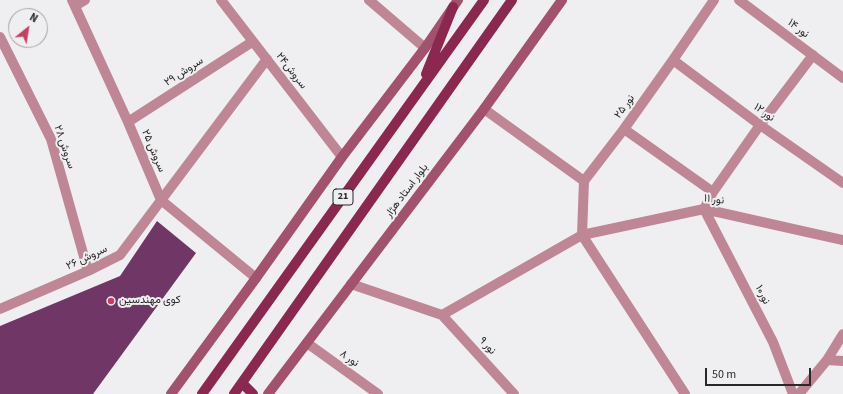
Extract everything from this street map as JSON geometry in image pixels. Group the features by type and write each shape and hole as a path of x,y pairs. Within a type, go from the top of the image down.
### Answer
{"main road":[{"name":"21","path":"202,394 484,0"},
{"name":"21","path":"234,394 512,0"},
{"name":"بلوار استاد هژار","path":"268,394 484,109 562,0"},
{"path":"171,394 342,157 425,48 455,4"},
{"path":"421,89 455,4"},
{"path":"242,383 253,394"}],"street":[{"path":"73,3 84,0"},
{"name":"سروش۲۴","path":"221,0 342,157"},
{"path":"370,0 425,48"},
{"name":"نور ۲۵","path":"584,181 624,129 714,0"},
{"name":"نور ۱۴","path":"739,0 843,78"},
{"name":"سروش ۲۵","path":"73,3 128,122 161,200 256,278"},
{"name":"سروش ۲۸","path":"1,42 51,139 88,271"},
{"name":"سروش ۲۹","path":"128,122 252,42"},
{"path":"704,209 713,192 760,125 813,56"},
{"name":"سروش ۲۶","path":"0,309 120,256 267,59"},
{"name":"نور ۱۲","path":"673,60 760,125 843,183"},
{"path":"484,109 584,181 582,235 685,394"},
{"path":"624,129 713,192"},
{"name":"نور ۱۱","path":"442,315 582,235 704,209 843,240"},
{"name":"نور۱۰","path":"704,209 773,342 793,394"},
{"path":"351,284 442,315"},
{"name":"نور ۹","path":"442,315 514,394"},
{"path":"799,394 827,360 843,335"},
{"name":"نور ۸","path":"307,343 378,394"},
{"path":"827,360 843,361"}],"building":[{"name":"کوی مهندسین","path":"157,221 196,253 93,394 0,394 0,326 120,276"}],"place":[{"name":"کوی مهندسین","path":"111,301"}]}
